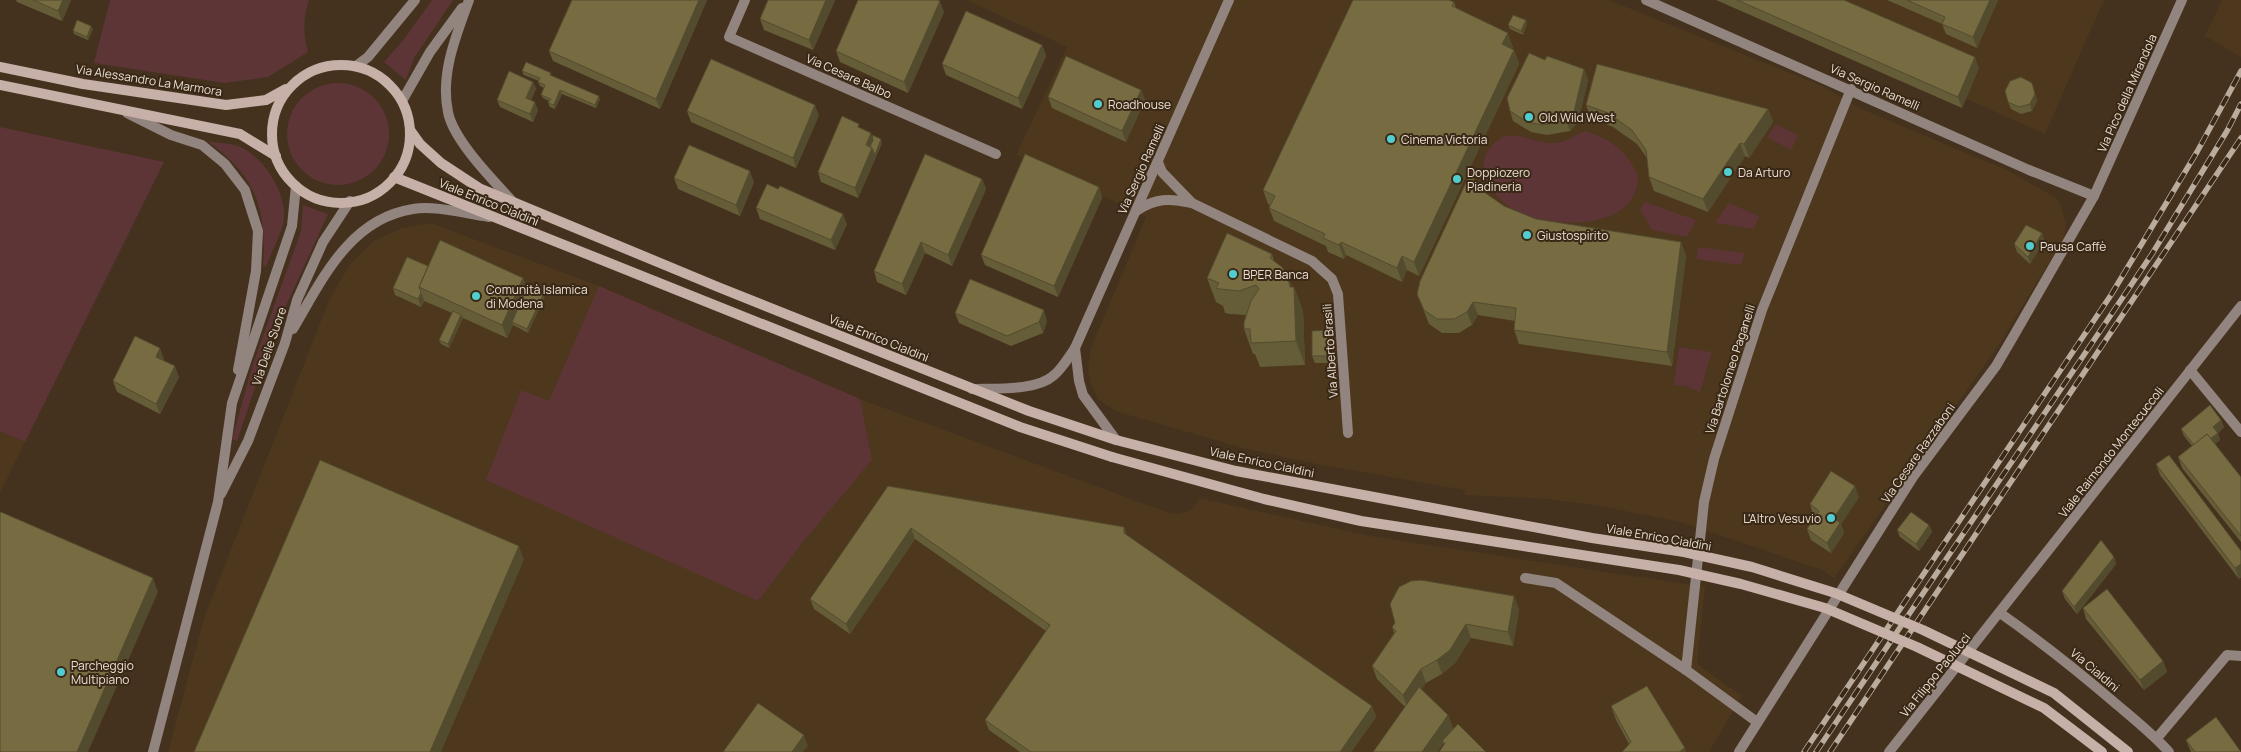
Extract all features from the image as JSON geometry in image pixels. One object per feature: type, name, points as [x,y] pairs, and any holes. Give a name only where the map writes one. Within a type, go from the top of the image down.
[{"type":"main road","points":[[342,65],[356,66],[378,75],[395,91],[402,101],[410,130],[408,147],[403,163],[394,177],[381,190],[364,199],[332,202],[319,199],[296,186],[284,172],[276,156],[272,137],[274,118],[280,101],[302,76],[321,68],[342,65]]},
{"type":"main road","name":"Via Alessandro La Marmora","points":[[0,67],[83,84],[226,104],[266,100],[292,86]]},
{"type":"main road","points":[[0,86],[240,134],[276,156]]},
{"type":"main road","name":"Viale Enrico Cialdini","points":[[410,130],[420,144],[441,163],[478,188],[1029,411],[1116,440],[1269,478],[1592,538],[1684,552],[1752,567],[1835,593],[1923,630],[2054,693],[2128,752]]},
{"type":"main road","name":"Viale Enrico Cialdini","points":[[394,177],[1020,427],[1112,457],[1264,499],[1361,521],[1679,570],[1741,584],[1825,608],[1917,647],[2044,708],[2102,752]]},
{"type":"street","points":[[356,66],[368,57],[416,0]]},
{"type":"street","points":[[402,101],[430,52],[468,0]]},
{"type":"street","points":[[468,0],[454,41],[446,75],[448,113],[467,150],[514,203]]},
{"type":"street","name":"Via Cesare Balbo","points":[[745,0],[729,37],[996,154]]},
{"type":"street","name":"Via Sergio Ramelli","points":[[972,389],[1033,386],[1043,383],[1058,372],[1075,348],[1229,0]]},
{"type":"street","name":"Via Sergio Ramelli","points":[[1646,0],[1851,89],[2029,170],[2094,196]]},
{"type":"street","name":"Via Pico della Mirandola","points":[[2094,196],[2182,0]]},
{"type":"street","name":"Via Bartolomeo Paganelli","points":[[1686,670],[1704,502],[1714,459],[1762,310],[1851,89]]},
{"type":"street","points":[[122,110],[171,135],[202,145],[225,164],[245,190],[258,230],[256,271],[232,403]]},
{"type":"street","name":"Via Alberto Brasili","points":[[1158,162],[1168,179],[1192,203]]},
{"type":"street","name":"Via Delle Suore","points":[[154,752],[218,502],[232,403],[292,226],[296,186]]},
{"type":"street","name":"Via Cesare Razzaboni","points":[[1739,752],[1913,477],[1996,366],[2094,196]]},
{"type":"street","name":"Via Alberto Brasili","points":[[1136,212],[1152,201],[1173,200],[1192,203],[1312,261],[1332,279],[1338,294],[1348,434]]},
{"type":"street","name":"Via Delle Suore","points":[[218,502],[248,441],[285,343],[297,300],[323,242],[350,201]]},
{"type":"street","points":[[285,343],[341,251],[360,233],[389,216],[414,209],[498,218]]},
{"type":"street","name":"Viale Raimondo Montecuccoli","points":[[2000,613],[2241,306]]},
{"type":"street","points":[[1075,348],[1079,381],[1084,394],[1116,440]]},
{"type":"street","points":[[2190,370],[2241,432]]},
{"type":"street","points":[[1525,578],[1556,583],[1686,670],[1757,722]]},
{"type":"street","name":"Via Cialdini","points":[[2000,613],[2054,652],[2157,738],[2169,752]]},
{"type":"street","name":"Via Filippo Paolucci","points":[[1889,752],[2000,613]]},
{"type":"street","points":[[2157,738],[2227,655],[2241,656]]},
{"type":"shaded area","points":[[110,0],[309,0],[304,26],[308,52],[268,77],[224,83],[94,63]]},
{"type":"shaded area","points":[[432,0],[453,0],[414,58],[406,80],[384,62],[405,38]]},
{"type":"shaded area","points":[[967,0],[1609,0],[1825,87],[1857,107],[2007,170],[2055,197],[2061,206],[2066,224],[2064,238],[1999,345],[1834,578],[1820,569],[1680,522],[1594,505],[1548,499],[1464,495],[1465,490],[1321,465],[1243,448],[1118,412],[1099,400],[1091,385],[1088,370],[1091,348],[1146,217],[1016,155],[1067,47]]},
{"type":"shaded area","points":[[1743,0],[2104,0],[2045,134]]},
{"type":"shaded area","points":[[2222,0],[2241,0],[2241,57],[2205,36]]},
{"type":"shaded area","points":[[338,83],[358,87],[374,98],[385,114],[389,134],[385,154],[374,170],[358,181],[338,185],[318,181],[302,170],[291,154],[287,134],[291,114],[302,98],[318,87]]},
{"type":"shaded area","points":[[1776,124],[1798,135],[1791,150],[1767,137]]},
{"type":"shaded area","points":[[0,127],[164,162],[25,442],[0,431]]},
{"type":"shaded area","points":[[1584,131],[1608,141],[1621,151],[1632,164],[1638,178],[1637,185],[1632,198],[1623,208],[1597,220],[1582,222],[1550,221],[1523,214],[1512,208],[1493,191],[1484,169],[1485,158],[1490,148],[1501,138],[1519,136],[1547,143],[1557,143]]},
{"type":"shaded area","points":[[207,141],[238,146],[247,151],[265,167],[278,189],[284,213],[283,224],[266,267],[263,265],[263,226],[260,209],[254,194],[247,180],[237,167]]},
{"type":"shaded area","points":[[1645,202],[1696,220],[1687,237],[1652,230],[1640,209]]},
{"type":"shaded area","points":[[1729,203],[1759,216],[1754,229],[1715,223]]},
{"type":"shaded area","points":[[303,205],[328,214],[273,334],[237,441],[232,439],[253,364],[301,231]]},
{"type":"shaded area","points":[[431,223],[599,286],[860,399],[1169,513],[1178,514],[1186,512],[1194,507],[1199,498],[1370,536],[1705,587],[1697,664],[1742,696],[1709,752],[168,752],[204,618],[330,298],[351,263],[375,240],[402,228]]},
{"type":"shaded area","points":[[1698,247],[1745,253],[1741,265],[1696,259]]},
{"type":"shaded area","points":[[599,286],[860,399],[872,460],[803,542],[758,601],[486,480],[521,390],[549,401]]},
{"type":"shaded area","points":[[1679,347],[1712,352],[1700,392],[1685,386],[1674,385]]},
{"type":"shaded area","points":[[0,431],[25,442],[0,493]]},
{"type":"building","points":[[33,0],[63,0],[58,11]]},
{"type":"building","points":[[572,0],[699,0],[656,99],[549,51]]},
{"type":"building","points":[[768,0],[826,0],[809,40],[760,19]]},
{"type":"building","points":[[858,0],[940,1],[904,82],[836,51]]},
{"type":"building","name":"Cinema Victoria","points":[[1353,0],[1449,0],[1454,2],[1452,6],[1508,33],[1502,44],[1514,50],[1414,262],[1402,256],[1397,268],[1341,242],[1339,245],[1323,238],[1325,234],[1269,208],[1275,196],[1263,190]]},
{"type":"building","points":[[1737,0],[1844,0],[1975,57],[1958,97]]},
{"type":"building","points":[[1907,0],[1990,0],[1973,37],[1942,24],[1945,17]]},
{"type":"building","points":[[966,11],[1042,45],[1018,98],[942,64]]},
{"type":"building","points":[[1513,15],[1526,20],[1521,31],[1508,25]]},
{"type":"building","points":[[77,20],[91,26],[87,37],[73,31]]},
{"type":"building","points":[[1529,53],[1545,60],[1547,56],[1584,69],[1574,112],[1566,120],[1543,125],[1527,122],[1510,111],[1507,98]]},
{"type":"building","name":"Roadhouse","points":[[1066,56],[1141,90],[1122,131],[1048,97]]},
{"type":"building","points":[[711,59],[815,105],[793,158],[687,111]]},
{"type":"building","points":[[526,62],[551,73],[550,75],[599,96],[595,105],[560,90],[554,105],[548,103],[551,99],[541,95],[545,85],[538,82],[540,78],[522,71]]},
{"type":"building","points":[[1597,64],[1768,109],[1744,144],[1740,143],[1703,199],[1649,177],[1646,150],[1632,130],[1608,113],[1586,105]]},
{"type":"building","points":[[509,71],[533,82],[526,98],[535,102],[530,114],[497,100]]},
{"type":"building","points":[[2021,77],[2032,83],[2035,94],[2030,104],[2019,107],[2008,102],[2005,91],[2010,81]]},
{"type":"building","points":[[842,116],[859,124],[858,127],[871,133],[866,145],[872,148],[855,188],[818,172]]},
{"type":"building","points":[[872,135],[881,139],[875,155],[870,147],[873,140]]},
{"type":"building","points":[[689,145],[750,171],[736,205],[674,178]]},
{"type":"building","points":[[925,154],[982,179],[948,255],[921,242],[902,284],[874,271]]},
{"type":"building","points":[[1025,154],[1099,187],[1054,286],[981,255]]},
{"type":"building","points":[[1470,174],[1484,192],[1504,206],[1536,219],[1681,242],[1667,352],[1514,330],[1516,308],[1473,302],[1467,312],[1454,319],[1437,319],[1424,310],[1417,294],[1420,281]]},
{"type":"building","points":[[767,184],[778,189],[780,186],[843,214],[831,240],[756,208]]},
{"type":"building","points":[[2026,225],[2042,233],[2028,257],[2014,244]]},
{"type":"building","points":[[1227,233],[1272,254],[1270,258],[1282,267],[1290,287],[1294,287],[1296,341],[1251,343],[1250,329],[1244,329],[1244,322],[1251,301],[1259,289],[1256,285],[1239,291],[1220,289],[1216,288],[1219,283],[1207,278]]},
{"type":"building","name":"Comunità Islamica di Modena","points":[[440,240],[523,278],[502,325],[419,287]]},
{"type":"building","points":[[407,257],[428,266],[419,287],[421,293],[418,299],[393,288]]},
{"type":"building","points":[[970,279],[1044,310],[1039,322],[1007,336],[955,313]]},
{"type":"building","points":[[528,286],[544,293],[527,329],[512,322]]},
{"type":"building","points":[[453,311],[461,315],[448,344],[439,340]]},
{"type":"building","points":[[1329,330],[1330,356],[1312,356],[1312,331]]},
{"type":"building","points":[[135,336],[160,348],[156,357],[175,366],[156,404],[113,381]]},
{"type":"building","points":[[2210,405],[2221,420],[2213,427],[2218,433],[2210,439],[2207,434],[2194,445],[2181,429]]},
{"type":"building","points":[[2207,434],[2241,477],[2241,536],[2178,457]]},
{"type":"building","points":[[2169,455],[2241,551],[2241,564],[2235,568],[2156,464]]},
{"type":"building","points":[[320,460],[519,546],[430,752],[194,752]]},
{"type":"building","name":"L'Altro Vesuvio","points":[[1831,471],[1855,486],[1834,518],[1840,523],[1827,543],[1807,529],[1819,511],[1810,504]]},
{"type":"building","points":[[888,486],[1124,527],[1124,533],[1372,706],[1340,752],[1031,752],[985,720],[1050,625],[911,528],[846,624],[810,599]]},
{"type":"building","name":"Parcheggio Multipiano","points":[[1,512],[153,578],[77,752],[0,752]]},
{"type":"building","points":[[1911,512],[1929,525],[1916,544],[1897,530]]},
{"type":"building","points":[[2101,540],[2114,557],[2074,607],[2062,591]]},
{"type":"building","points":[[1421,580],[1514,596],[1508,632],[1466,624],[1450,650],[1421,669],[1403,695],[1372,666],[1396,631],[1392,627],[1395,623],[1390,604],[1399,587],[1411,581]]},
{"type":"building","points":[[2107,589],[2163,661],[2140,680],[2083,608]]},
{"type":"building","points":[[1647,686],[1685,748],[1679,752],[1622,752],[1631,742],[1611,706]]},
{"type":"building","points":[[1419,687],[1448,715],[1422,752],[1373,752]]},
{"type":"building","points":[[758,703],[804,735],[792,752],[723,752]]},
{"type":"building","points":[[2216,717],[2241,752],[2195,752],[2186,740]]},
{"type":"building","points":[[1458,724],[1486,752],[1439,752],[1445,743],[1442,741]]},
{"type":"railway","points":[[1804,752],[2111,295],[2197,152],[2241,71]]},
{"type":"railway","points":[[1816,752],[2152,254],[2227,131],[2241,104]]},
{"type":"railway","points":[[1830,752],[2241,138]]},
{"type":"place","name":"Roadhouse","points":[[1098,104]]},
{"type":"place","name":"Old Wild West","points":[[1529,117]]},
{"type":"place","name":"Cinema Victoria","points":[[1391,139]]},
{"type":"place","name":"Da Arturo","points":[[1728,172]]},
{"type":"place","name":"Doppiozero Piadineria","points":[[1457,179]]},
{"type":"place","name":"Giustospirito","points":[[1527,235]]},
{"type":"place","name":"Pausa Caffè","points":[[2030,246]]},
{"type":"place","name":"BPER Banca","points":[[1233,274]]},
{"type":"place","name":"Comunità Islamica di Modena","points":[[476,296]]},
{"type":"place","name":"L'Altro Vesuvio","points":[[1831,518]]},
{"type":"place","name":"Parcheggio Multipiano","points":[[61,672]]}]
